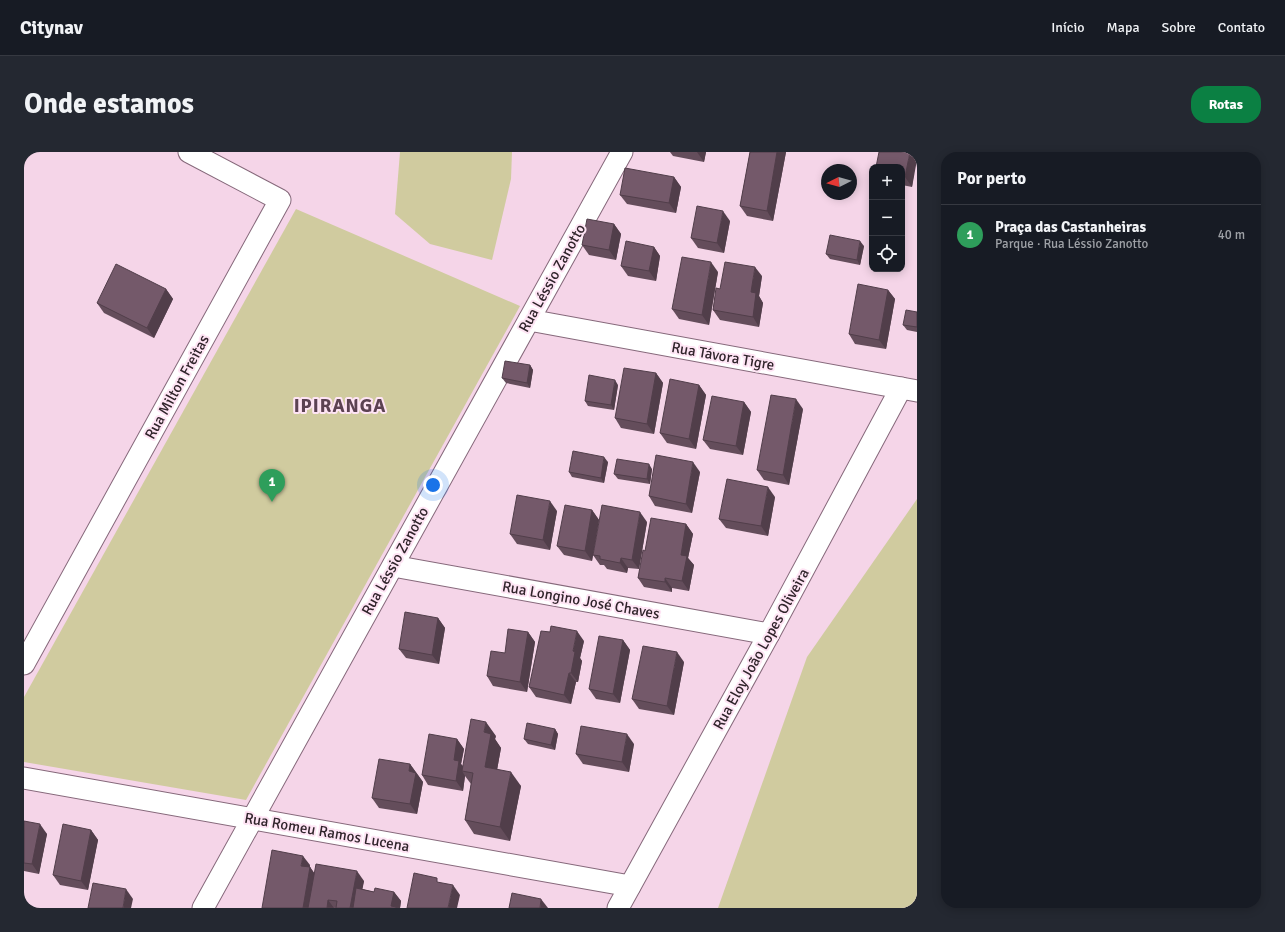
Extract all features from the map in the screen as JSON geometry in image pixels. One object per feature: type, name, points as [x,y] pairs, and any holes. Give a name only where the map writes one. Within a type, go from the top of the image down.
[{"type":"street","name":"Rua Milton Freitas","points":[[24,664],[280,200],[189,152]]},
{"type":"street","name":"Rua Léssio Zanotto","points":[[203,908],[622,152]]},
{"type":"street","name":"Rua Távora Tigre","points":[[529,320],[909,390]]},
{"type":"street","name":"Rua Eloy João Lopes Oliveira","points":[[618,908],[769,634],[909,390]]},
{"type":"street","name":"Rua Longino José Chaves","points":[[392,566],[769,634]]},
{"type":"street","name":"Rua Romeu Ramos Lucena","points":[[24,778],[630,886]]},
{"type":"shaded area","points":[[400,152],[512,152],[511,179],[492,260],[430,244],[395,214]]},
{"type":"shaded area","points":[[296,209],[520,306],[246,800],[24,762],[24,697]]},
{"type":"shaded area","points":[[917,499],[917,908],[718,908],[807,657]]},
{"type":"building","points":[[750,152],[777,152],[767,211],[740,206]]},
{"type":"building","points":[[879,152],[910,152],[905,177],[905,164],[877,164]]},
{"type":"building","points":[[625,168],[674,177],[669,203],[620,195]]},
{"type":"building","points":[[697,206],[723,211],[717,243],[691,238]]},
{"type":"building","points":[[587,219],[614,224],[609,250],[582,245]]},
{"type":"building","points":[[830,235],[860,241],[857,260],[826,254]]},
{"type":"building","points":[[626,241],[654,247],[649,271],[621,266]]},
{"type":"building","points":[[682,257],[711,262],[702,315],[672,309]]},
{"type":"building","points":[[725,262],[755,267],[751,292],[756,293],[753,317],[713,310],[716,288],[720,289]]},
{"type":"building","points":[[116,264],[166,289],[147,328],[97,303]]},
{"type":"building","points":[[858,284],[888,290],[879,340],[849,334]]},
{"type":"building","points":[[906,310],[917,312],[917,327],[903,325]]},
{"type":"building","points":[[505,361],[530,365],[527,383],[502,378]]},
{"type":"building","points":[[624,368],[656,373],[647,424],[615,418]]},
{"type":"building","points":[[589,375],[615,380],[611,405],[585,401]]},
{"type":"building","points":[[670,379],[699,385],[689,439],[660,433]]},
{"type":"building","points":[[771,395],[796,399],[783,475],[757,470]]},
{"type":"building","points":[[712,396],[744,402],[736,446],[703,440]]},
{"type":"building","points":[[573,451],[604,457],[601,478],[569,472]]},
{"type":"building","points":[[656,455],[693,462],[686,504],[649,496]]},
{"type":"building","points":[[617,459],[649,464],[647,479],[614,474]]},
{"type":"building","points":[[727,479],[768,487],[761,526],[719,519]]},
{"type":"building","points":[[517,495],[550,501],[543,540],[510,534]]},
{"type":"building","points":[[565,505],[592,510],[585,551],[557,546]]},
{"type":"building","points":[[602,505],[640,512],[632,560],[621,558],[620,563],[600,559],[600,556],[593,555]]},
{"type":"building","points":[[651,518],[686,524],[681,555],[687,556],[682,581],[665,578],[665,582],[638,578]]},
{"type":"building","points":[[405,612],[438,618],[432,655],[399,649]]},
{"type":"building","points":[[551,626],[577,631],[571,673],[569,673],[564,695],[529,687],[541,631],[550,632]]},
{"type":"building","points":[[508,629],[528,632],[520,682],[487,676],[491,651],[505,653]]},
{"type":"building","points":[[599,636],[623,640],[613,694],[589,689]]},
{"type":"building","points":[[643,646],[677,652],[667,706],[632,699]]},
{"type":"building","points":[[471,719],[486,722],[484,732],[491,734],[485,767],[511,772],[500,827],[465,820],[473,773],[462,771]]},
{"type":"building","points":[[527,723],[555,729],[551,745],[524,739]]},
{"type":"building","points":[[581,726],[627,734],[622,762],[576,754]]},
{"type":"building","points":[[429,734],[457,739],[454,760],[459,761],[456,781],[422,775]]},
{"type":"building","points":[[379,759],[410,764],[409,771],[416,773],[410,804],[372,798]]},
{"type":"building","points":[[24,821],[40,824],[32,864],[24,863]]},
{"type":"building","points":[[63,824],[91,830],[81,881],[53,875]]},
{"type":"building","points":[[272,850],[303,856],[301,866],[310,867],[303,908],[262,908]]},
{"type":"building","points":[[316,864],[357,871],[350,908],[336,908],[337,901],[328,900],[327,908],[308,908]]},
{"type":"building","points":[[414,873],[437,878],[437,882],[453,885],[448,908],[407,908]]},
{"type":"building","points":[[93,883],[126,889],[123,908],[88,908]]},
{"type":"building","points":[[356,888],[374,892],[375,888],[394,892],[391,906],[396,908],[353,908]]},
{"type":"building","points":[[512,893],[541,899],[540,908],[509,908]]},
{"type":"place","name":"Praça das Castanheiras","points":[[272,502]]},
{"type":"district","name":"IPIRANGA","points":[[340,406]]}]
